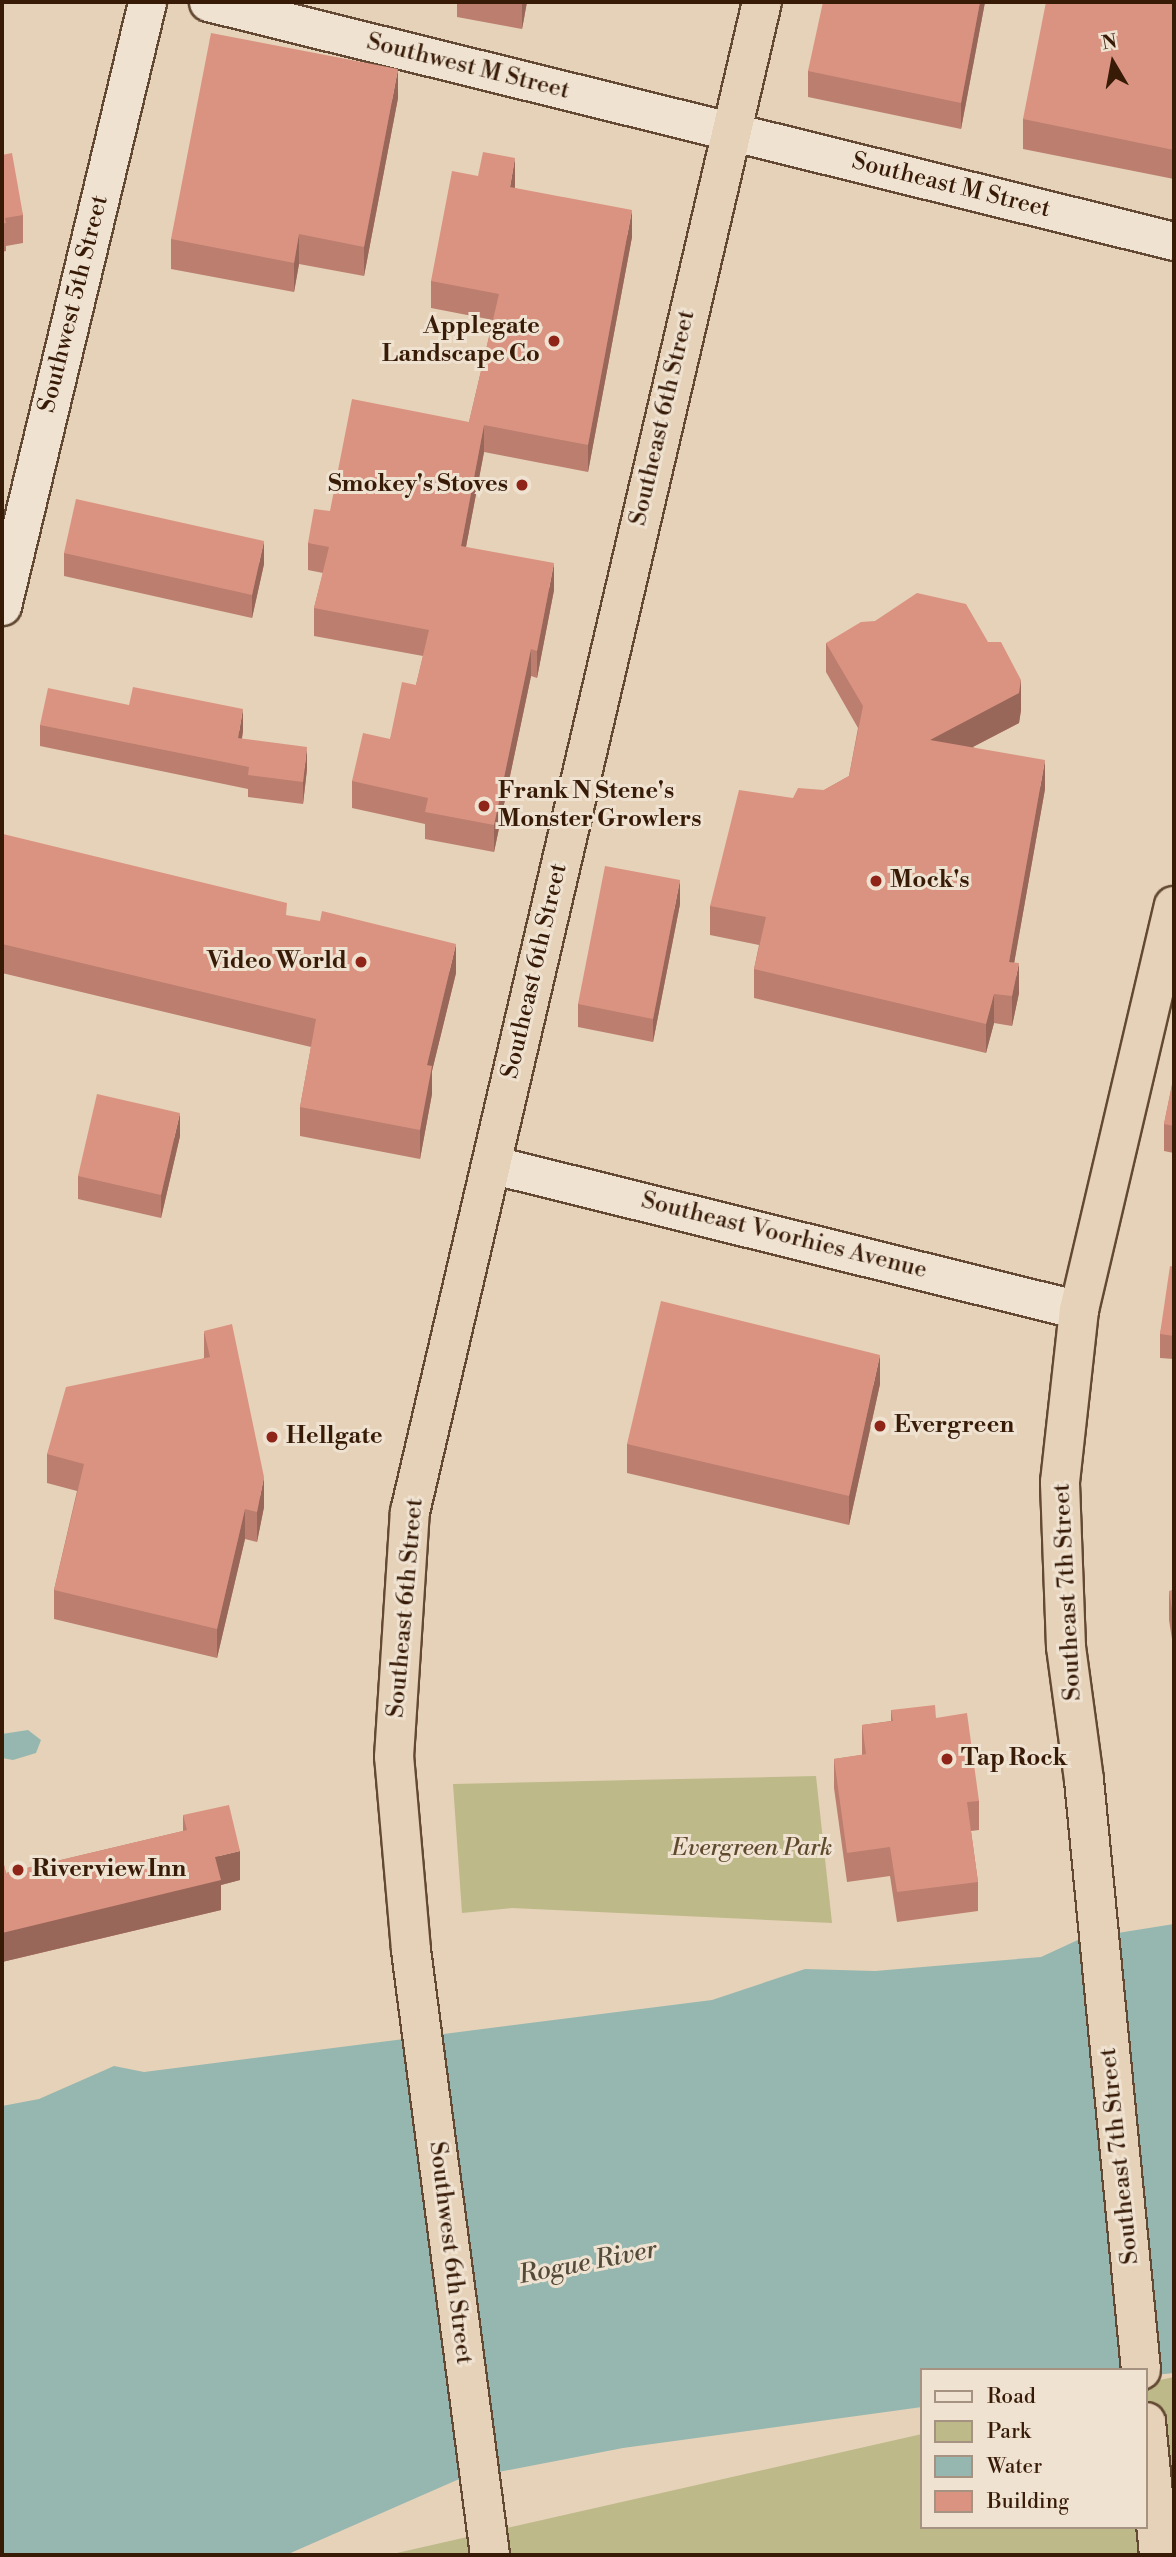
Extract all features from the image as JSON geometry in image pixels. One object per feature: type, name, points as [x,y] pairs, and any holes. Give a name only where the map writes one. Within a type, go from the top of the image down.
[{"type":"highway","name":"Southeast 6th Street","points":[[411,1950],[394,1757],[410,1512],[729,132],[762,2]]},
{"type":"highway","name":"Southeast 7th Street","points":[[1141,2368],[1084,1780],[1066,1647],[1060,1482],[1079,1310],[1174,906]]},
{"type":"highway","name":"Southwest 6th Street","points":[[411,1950],[489,2555]]},
{"type":"highway","points":[[1148,2442],[1159,2555]]},
{"type":"street","name":"Southwest 5th Street","points":[[2,606],[12,525],[147,2]]},
{"type":"street","name":"Southwest M Street","points":[[208,2],[729,132]]},
{"type":"street","name":"Southeast M Street","points":[[729,132],[1174,241]]},
{"type":"street","name":"Southeast Voorhies Avenue","points":[[490,1164],[1079,1310]]},
{"type":"green space","name":"Evergreen Park","points":[[816,1776],[832,1923],[512,1908],[462,1913],[453,1784]]},
{"type":"green space","points":[[1174,2377],[1174,2555],[388,2555],[920,2434],[920,2529],[1148,2529],[1148,2383]]},
{"type":"water","points":[[28,1730],[41,1740],[36,1753],[13,1760],[2,1758],[2,1734]]},
{"type":"water","name":"Rogue River","points":[[1174,1924],[1174,2373],[1148,2376],[1148,2368],[920,2368],[920,2407],[623,2448],[457,2480],[286,2555],[2,2555],[2,2106],[39,2099],[114,2066],[144,2072],[712,2000],[805,1969],[875,1971],[1041,1957],[1080,1939]]},
{"type":"building","points":[[823,2],[980,2],[961,103],[808,71]]},
{"type":"building","points":[[1046,2],[1174,2],[1174,150],[1023,119]]},
{"type":"building","points":[[211,33],[398,69],[364,247],[299,234],[294,263],[171,239]]},
{"type":"building","points":[[483,152],[515,158],[510,187],[632,210],[588,445],[484,425],[461,546],[554,563],[537,651],[531,649],[494,825],[425,812],[428,798],[352,781],[363,733],[390,739],[402,682],[416,685],[429,630],[314,608],[329,547],[308,543],[314,509],[330,511],[352,399],[469,422],[499,294],[431,281],[452,171],[478,176]]},
{"type":"building","points":[[12,153],[23,215],[5,218],[6,223],[2,224],[2,155]]},
{"type":"building","points":[[76,499],[264,541],[252,595],[64,553]]},
{"type":"building","name":"Mock's","points":[[917,593],[966,604],[988,642],[1001,642],[1021,680],[1019,693],[930,740],[1045,760],[1009,962],[1019,963],[1012,996],[994,994],[986,1024],[754,969],[766,917],[710,906],[739,790],[793,798],[798,788],[824,790],[849,776],[863,706],[826,643],[861,622],[875,621]]},
{"type":"building","points":[[133,687],[243,709],[238,738],[307,747],[303,782],[248,775],[249,767],[40,725],[48,688],[129,705]]},
{"type":"building","points":[[3,834],[287,903],[286,915],[320,921],[322,911],[456,944],[427,1065],[432,1066],[420,1130],[300,1107],[316,1019],[2,944]]},
{"type":"building","points":[[605,866],[680,880],[653,1019],[578,1004]]},
{"type":"building","points":[[1174,1075],[1174,1126],[1164,1124]]},
{"type":"building","points":[[97,1094],[180,1113],[161,1195],[78,1176]]},
{"type":"building","points":[[1170,1266],[1174,1267],[1174,1336],[1160,1334]]},
{"type":"building","points":[[661,1301],[880,1355],[849,1496],[627,1444]]},
{"type":"building","points":[[232,1324],[264,1477],[257,1512],[245,1509],[217,1629],[54,1590],[84,1464],[47,1454],[66,1387],[210,1357],[204,1331]]},
{"type":"building","points":[[1174,1590],[1174,1622],[1169,1591]]},
{"type":"building","points":[[935,1705],[936,1718],[967,1713],[979,1801],[967,1802],[978,1882],[897,1892],[890,1847],[847,1853],[834,1759],[866,1754],[862,1725],[893,1721],[891,1710]]},
{"type":"building","points":[[229,1805],[240,1851],[215,1857],[221,1880],[2,1933],[2,1857],[6,1873],[187,1830],[183,1815]]},
{"type":"place","name":"Applegate Landscape Co","points":[[554,341]]},
{"type":"place","name":"Smokey's Stoves","points":[[522,485]]},
{"type":"place","name":"Frank N Stene's Monster Growlers","points":[[484,806]]},
{"type":"place","name":"Mock's","points":[[876,881]]},
{"type":"place","name":"Video World","points":[[361,962]]},
{"type":"place","name":"Evergreen","points":[[880,1426]]},
{"type":"place","name":"Hellgate","points":[[272,1437]]},
{"type":"place","name":"Tap Rock","points":[[947,1759]]},
{"type":"place","name":"Riverview Inn","points":[[18,1870]]}]
